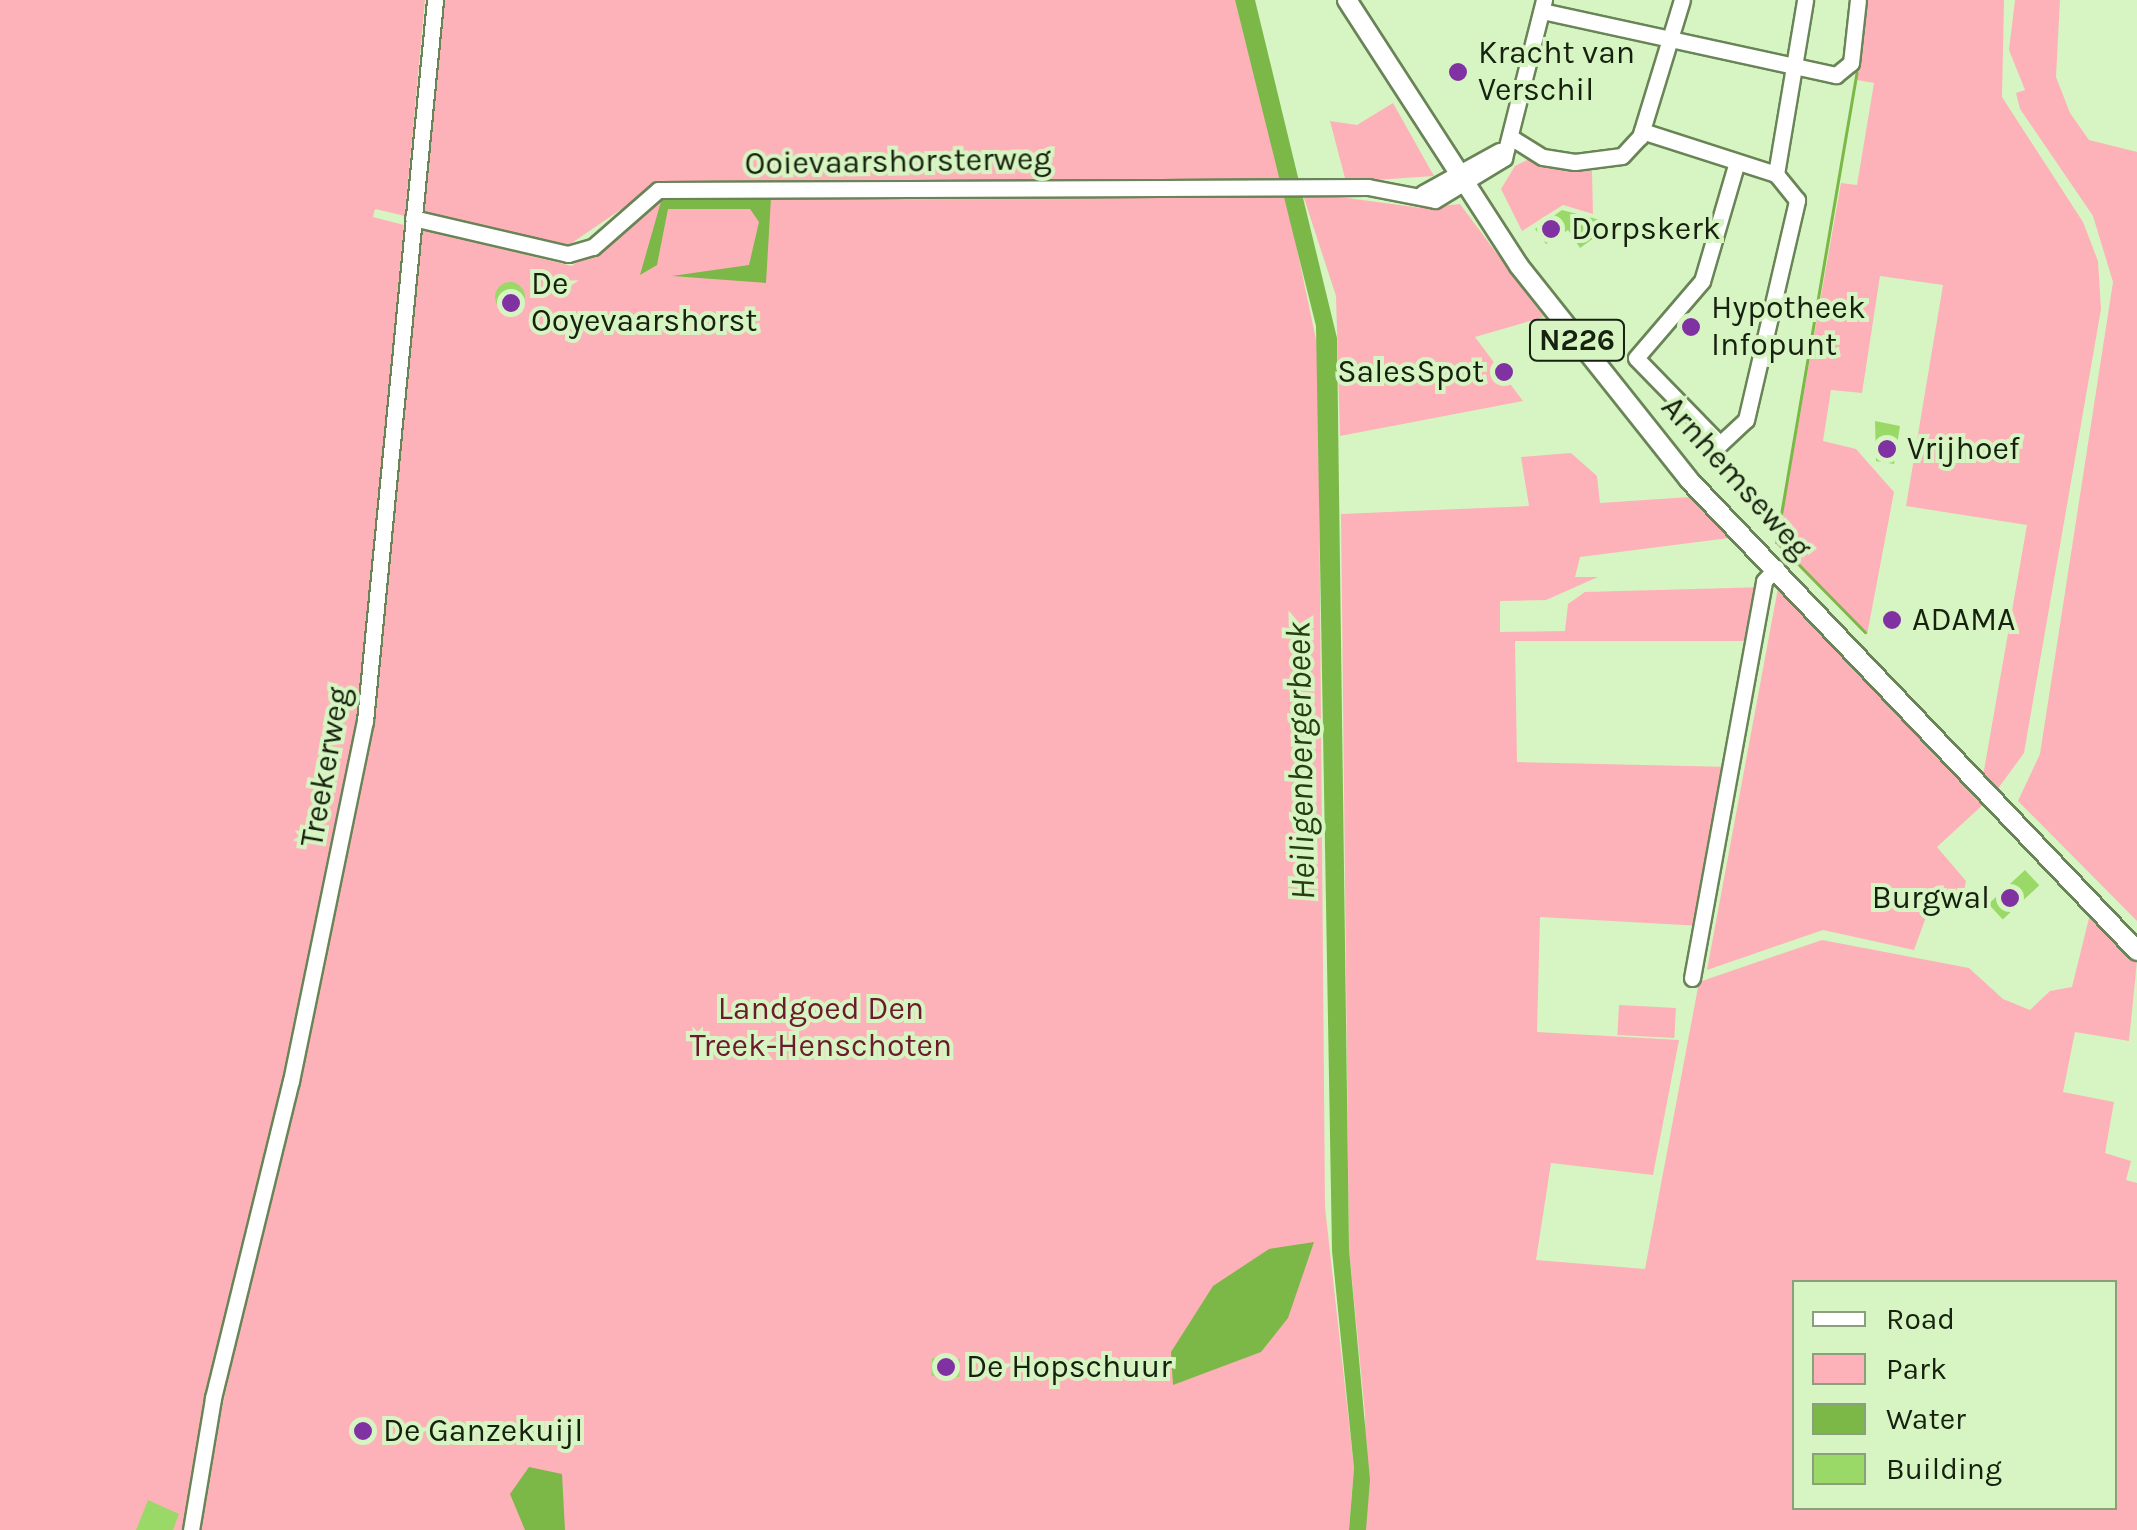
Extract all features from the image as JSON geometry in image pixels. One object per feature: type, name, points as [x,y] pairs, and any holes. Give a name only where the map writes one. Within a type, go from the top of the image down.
[{"type":"main road","name":"Arnhemseweg","points":[[1348,0],[1464,179],[1598,368],[1689,480],[2137,951]]},
{"type":"street","name":"Treekerweg","points":[[191,1530],[213,1398],[291,1081],[362,740],[435,0]]},
{"type":"street","points":[[1512,138],[1543,156],[1600,162],[1622,156],[1642,131],[1673,40],[1682,0]]},
{"type":"street","points":[[1776,174],[1805,0]]},
{"type":"street","points":[[1464,179],[1504,158],[1543,6],[1833,76],[1848,69],[1858,0]]},
{"type":"street","points":[[1642,131],[1776,174],[1797,200],[1746,420],[1724,442],[1711,442],[1648,376],[1640,353],[1702,281],[1736,164]]},
{"type":"street","name":"Ooievaarshorsterweg","points":[[413,218],[568,254],[594,247],[658,190],[1303,187],[1410,194],[1435,200],[1464,179]]},
{"type":"street","points":[[1692,978],[1764,581],[1776,568]]},
{"type":"green space","points":[[0,0],[425,0],[405,216],[375,209],[373,217],[404,225],[355,742],[185,1530],[0,1530]]},
{"type":"green space","points":[[441,0],[1235,0],[1282,182],[648,191],[563,249],[418,211]]},
{"type":"green space","points":[[1866,0],[2004,0],[2002,97],[2083,222],[2098,261],[2101,309],[2024,753],[1997,790],[1983,776],[2027,525],[1906,506],[1943,285],[1880,276],[1862,393],[1831,390],[1823,441],[1856,449],[1894,492],[1867,635],[1777,545],[1841,183],[1857,185],[1874,83],[1857,80]]},
{"type":"green space","points":[[2015,0],[2060,0],[2056,77],[2070,113],[2089,140],[2137,152],[2137,921],[2018,801],[2040,754],[2113,282],[2093,216],[2020,109],[2016,93],[2025,90],[2009,50]]},
{"type":"green space","points":[[1393,103],[1434,176],[1346,182],[1330,121],[1357,125]]},
{"type":"green space","points":[[1529,159],[1592,171],[1593,214],[1563,205],[1522,231],[1501,189],[1515,166]]},
{"type":"green space","name":"Landgoed Den Treek-Henschoten","points":[[1285,192],[1318,349],[1325,1207],[1354,1468],[1349,1530],[195,1530],[362,772],[413,227],[572,266],[651,201],[769,208],[771,198]]},
{"type":"green space","points":[[1302,192],[1422,208],[1460,204],[1544,317],[1475,337],[1523,401],[1340,436],[1336,296]]},
{"type":"green space","points":[[1571,453],[1597,476],[1600,503],[1690,497],[1729,538],[1580,557],[1575,577],[1598,577],[1546,600],[1500,601],[1500,632],[1565,631],[1568,604],[1585,592],[1766,587],[1755,641],[1515,641],[1517,762],[1731,767],[1701,926],[1540,917],[1537,1032],[1679,1040],[1653,1175],[1551,1163],[1536,1260],[1645,1269],[1699,982],[1822,940],[1969,968],[2003,999],[2030,1010],[2050,991],[2072,987],[2091,910],[2137,961],[2129,1041],[2075,1032],[2063,1092],[2114,1102],[2105,1153],[2131,1161],[2126,1180],[2137,1183],[2137,1530],[1366,1530],[1365,1414],[1349,1249],[1341,514],[1529,506],[1521,457]]},
{"type":"green space","points":[[1778,588],[1987,801],[1937,847],[1966,881],[1962,903],[1933,898],[1914,950],[1823,930],[1707,970]]},
{"type":"green space","points":[[1619,1005],[1676,1008],[1674,1038],[1617,1035]]},
{"type":"water","points":[[1235,0],[1255,0],[1337,338],[1349,1249],[1370,1480],[1366,1530],[1349,1530],[1354,1468],[1332,1251],[1316,326]]},
{"type":"water","points":[[662,198],[771,198],[766,283],[672,276],[749,265],[759,222],[750,209],[668,209],[657,265],[640,275]]},
{"type":"water","points":[[1314,1242],[1288,1318],[1261,1352],[1173,1385],[1171,1352],[1213,1286],[1269,1249]]},
{"type":"water","points":[[529,1467],[562,1474],[565,1530],[525,1530],[510,1494]]},
{"type":"building","name":"Dorpskerk","points":[[1562,210],[1600,220],[1592,226],[1598,235],[1580,248],[1568,230],[1546,244],[1535,229]]},
{"type":"building","name":"De Ooyevaarshorst","points":[[510,282],[521,286],[525,297],[521,308],[510,312],[499,308],[495,297],[499,286]]},
{"type":"building","name":"Vrijhoef","points":[[1875,421],[1900,426],[1894,464],[1876,461]]},
{"type":"building","name":"Burgwal","points":[[2025,870],[2039,885],[2003,919],[1988,904]]},
{"type":"building","name":"De Hopschuur","points":[[932,1358],[960,1359],[959,1377],[931,1376]]},
{"type":"building","points":[[148,1500],[179,1514],[173,1530],[136,1530]]},
{"type":"waterway","points":[[1857,73],[1777,542],[1865,632]]},
{"type":"place","name":"Kracht van Verschil","points":[[1458,72]]},
{"type":"place","name":"Dorpskerk","points":[[1551,229]]},
{"type":"place","name":"De Ooyevaarshorst","points":[[511,303]]},
{"type":"place","name":"Hypotheek Infopunt","points":[[1691,327]]},
{"type":"place","name":"SalesSpot","points":[[1504,372]]},
{"type":"place","name":"Vrijhoef","points":[[1887,449]]},
{"type":"place","name":"ADAMA","points":[[1892,620]]},
{"type":"place","name":"Burgwal","points":[[2010,898]]},
{"type":"place","name":"De Hopschuur","points":[[946,1367]]},
{"type":"place","name":"De Ganzekuijl","points":[[363,1431]]},
{"type":"water label","name":"Heiligenbergerbeek","points":[[1301,761]]}]
